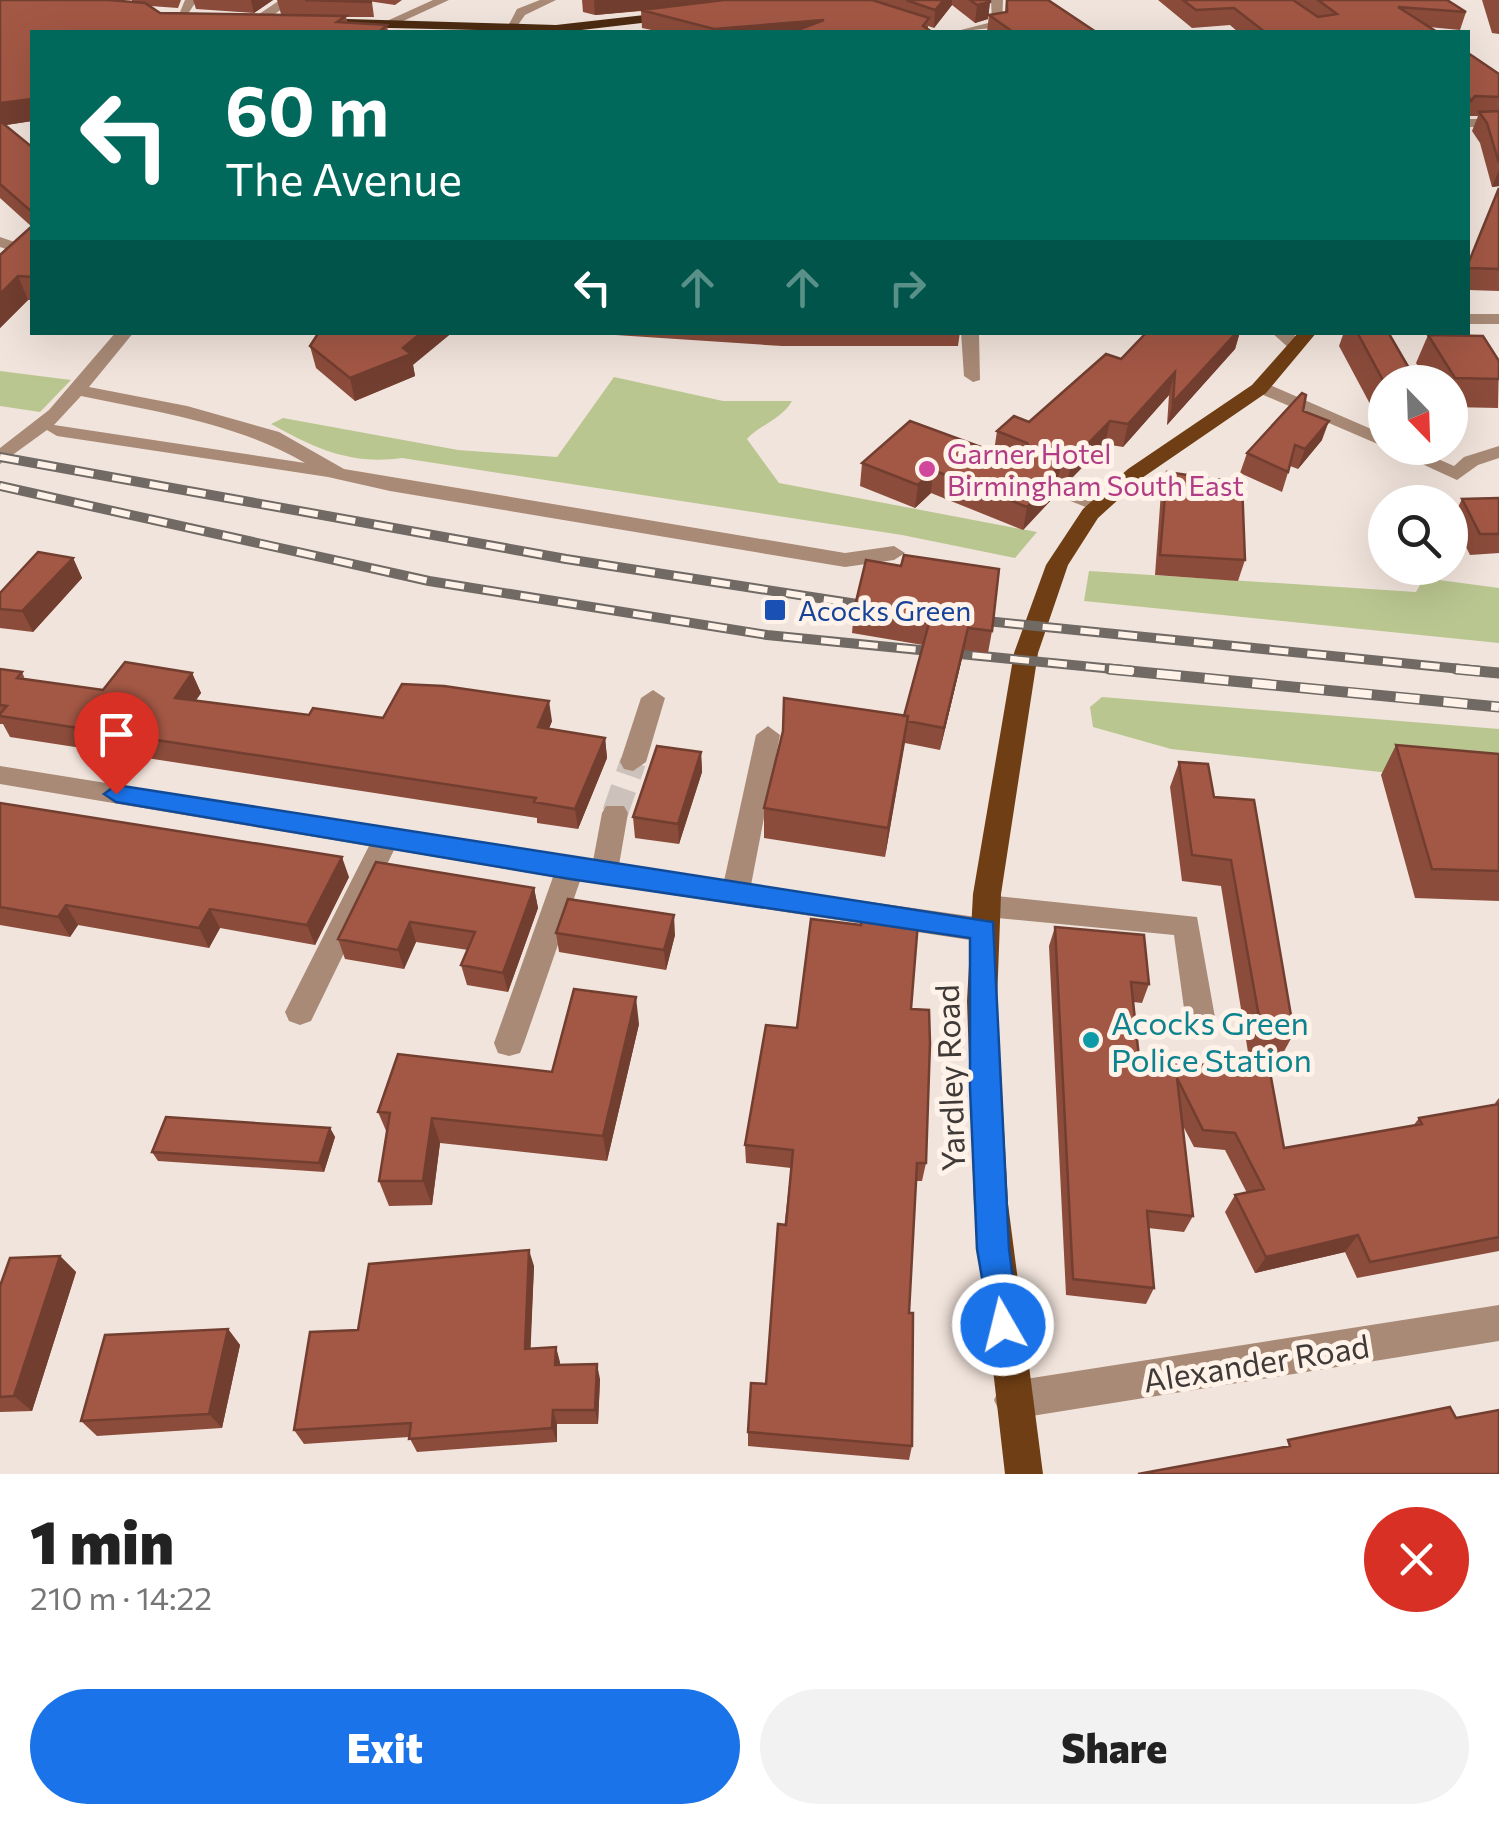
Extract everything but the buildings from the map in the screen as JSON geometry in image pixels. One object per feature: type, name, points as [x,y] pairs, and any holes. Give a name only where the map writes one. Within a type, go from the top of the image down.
[{"type":"highway","points":[[320,22],[413,30],[583,30],[693,13]]},
{"type":"highway","points":[[177,16],[198,15]]},
{"type":"highway","points":[[256,25],[280,20]]},
{"type":"main road","name":"Yardley Road","points":[[1024,1474],[993,1249],[984,1088],[985,918],[1018,679],[1054,576],[1072,538],[1098,506],[1124,478],[1261,388],[1303,339]]},
{"type":"street","points":[[256,25],[288,0]]},
{"type":"street","points":[[381,25],[444,0]]},
{"type":"street","points":[[509,28],[521,12],[550,0]]},
{"type":"street","points":[[969,30],[998,24],[997,0]]},
{"type":"street","points":[[340,23],[356,8],[395,11],[381,25]]},
{"type":"street","points":[[1470,123],[1499,123]]},
{"type":"street","points":[[0,242],[30,252]]},
{"type":"street","points":[[1470,319],[1499,319]]},
{"type":"street","points":[[0,458],[57,422],[77,390],[123,335]]},
{"type":"street","points":[[970,335],[973,376]]},
{"type":"street","points":[[1261,388],[1368,435]]},
{"type":"street","points":[[77,390],[186,412],[272,436],[338,474]]},
{"type":"street","points":[[57,422],[845,560],[894,553]]},
{"type":"street","points":[[1468,464],[1499,452]]},
{"type":"street","points":[[1436,465],[1456,474],[1466,465]]},
{"type":"street","points":[[1060,490],[1098,506]]},
{"type":"street","points":[[633,762],[653,698]]},
{"type":"street","points":[[735,894],[768,735]]},
{"type":"street","points":[[0,775],[735,894],[985,918],[1187,925],[1201,1022]]},
{"type":"street","points":[[604,874],[615,813]]},
{"type":"street","points":[[300,1012],[387,838]]},
{"type":"street","points":[[508,1043],[570,869]]},
{"type":"street","name":"Alexander Road","points":[[1013,1400],[1499,1322]]},
{"type":"green space","points":[[0,371],[71,380],[40,412],[0,406]]},
{"type":"green space","points":[[614,377],[723,401],[792,401],[747,439],[779,483],[1037,532],[1015,558],[902,535],[402,458],[350,457],[319,448],[271,424],[283,418],[458,450],[557,457]]},
{"type":"green space","points":[[1089,571],[1416,592],[1420,585],[1468,584],[1499,588],[1499,643],[1084,601]]},
{"type":"green space","points":[[1102,697],[1499,729],[1499,785],[1171,749],[1093,727],[1090,707]]},
{"type":"tunnel","points":[[615,813],[633,762]]},
{"type":"railway","points":[[0,457],[566,559],[883,608]]},
{"type":"railway","points":[[0,486],[429,581],[767,635],[1134,671]]},
{"type":"railway","points":[[967,619],[1481,671]]},
{"type":"railway","points":[[1109,669],[1499,707]]},
{"type":"railway","points":[[1456,669],[1499,673]]},
{"type":"place","name":"Garner Hotel Birmingham South East","points":[[927,469]]},
{"type":"place","name":"Acocks Green","points":[[775,610]]},
{"type":"place","name":"Acocks Green Police Station","points":[[1091,1040]]},
{"type":"route","points":[[116,794],[570,869],[984,930],[984,1088],[993,1249],[1003,1325]]}]
